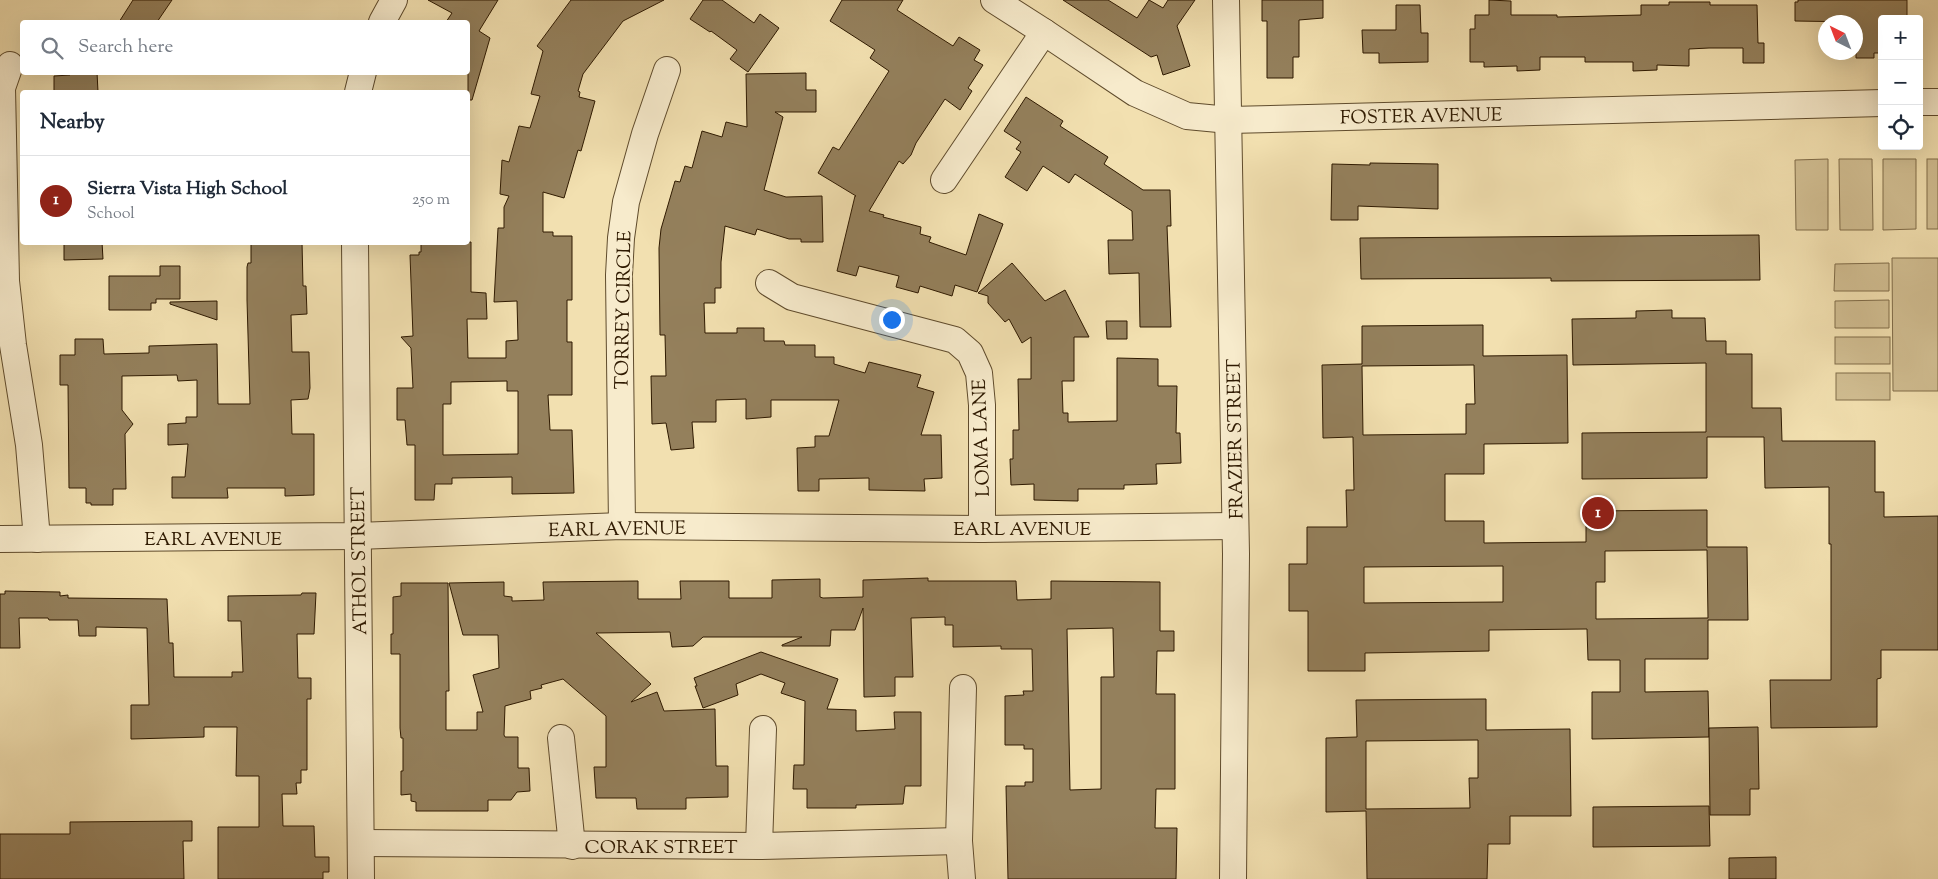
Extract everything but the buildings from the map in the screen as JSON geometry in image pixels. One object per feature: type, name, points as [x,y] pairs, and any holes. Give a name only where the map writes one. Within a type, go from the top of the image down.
[{"type":"street","points":[[383,20],[394,0]]},
{"type":"street","name":"FOSTER AVENUE","points":[[994,0],[1134,93],[1187,116],[1229,120],[1878,103]]},
{"type":"street","name":"FRAZIER STREET","points":[[1226,0],[1235,526],[1233,879]]},
{"type":"street","points":[[944,180],[1044,32]]},
{"type":"street","points":[[10,65],[2,88],[6,281],[13,345],[29,444],[37,539]]},
{"type":"street","name":"TORREY CIRCLE","points":[[622,526],[619,285],[621,238],[626,202],[645,134],[667,70]]},
{"type":"street","points":[[358,90],[362,75]]},
{"type":"street","points":[[1923,102],[1938,102]]},
{"type":"street","name":"ATHOL STREET","points":[[356,245],[361,879]]},
{"type":"street","name":"LOMA LANE","points":[[769,283],[792,297],[955,340],[970,353],[979,373],[982,405],[982,529]]},
{"type":"street","name":"EARL AVENUE","points":[[0,539],[357,536],[622,526],[982,529],[1235,526]]},
{"type":"street","points":[[962,879],[959,841],[963,688]]},
{"type":"street","points":[[758,846],[763,729]]},
{"type":"street","points":[[561,738],[572,846]]},
{"type":"street","name":"CORAK STREET","points":[[362,843],[758,846],[959,841]]},
{"type":"shaded area","points":[[1828,159],[1828,230],[1796,230],[1795,160]]},
{"type":"shaded area","points":[[1839,159],[1872,159],[1873,230],[1840,230]]},
{"type":"shaded area","points":[[1883,159],[1916,159],[1916,229],[1883,230]]},
{"type":"shaded area","points":[[1927,159],[1938,159],[1938,229],[1927,229]]},
{"type":"shaded area","points":[[1892,258],[1938,258],[1938,391],[1893,391]]},
{"type":"shaded area","points":[[1889,263],[1889,291],[1834,291],[1835,264]]},
{"type":"shaded area","points":[[1889,300],[1889,328],[1835,328],[1835,301]]},
{"type":"shaded area","points":[[1835,337],[1890,337],[1890,364],[1835,364]]},
{"type":"shaded area","points":[[1836,373],[1890,373],[1890,400],[1836,400]]},
{"type":"place","name":"Sierra Vista High School","points":[[1598,513]]}]
